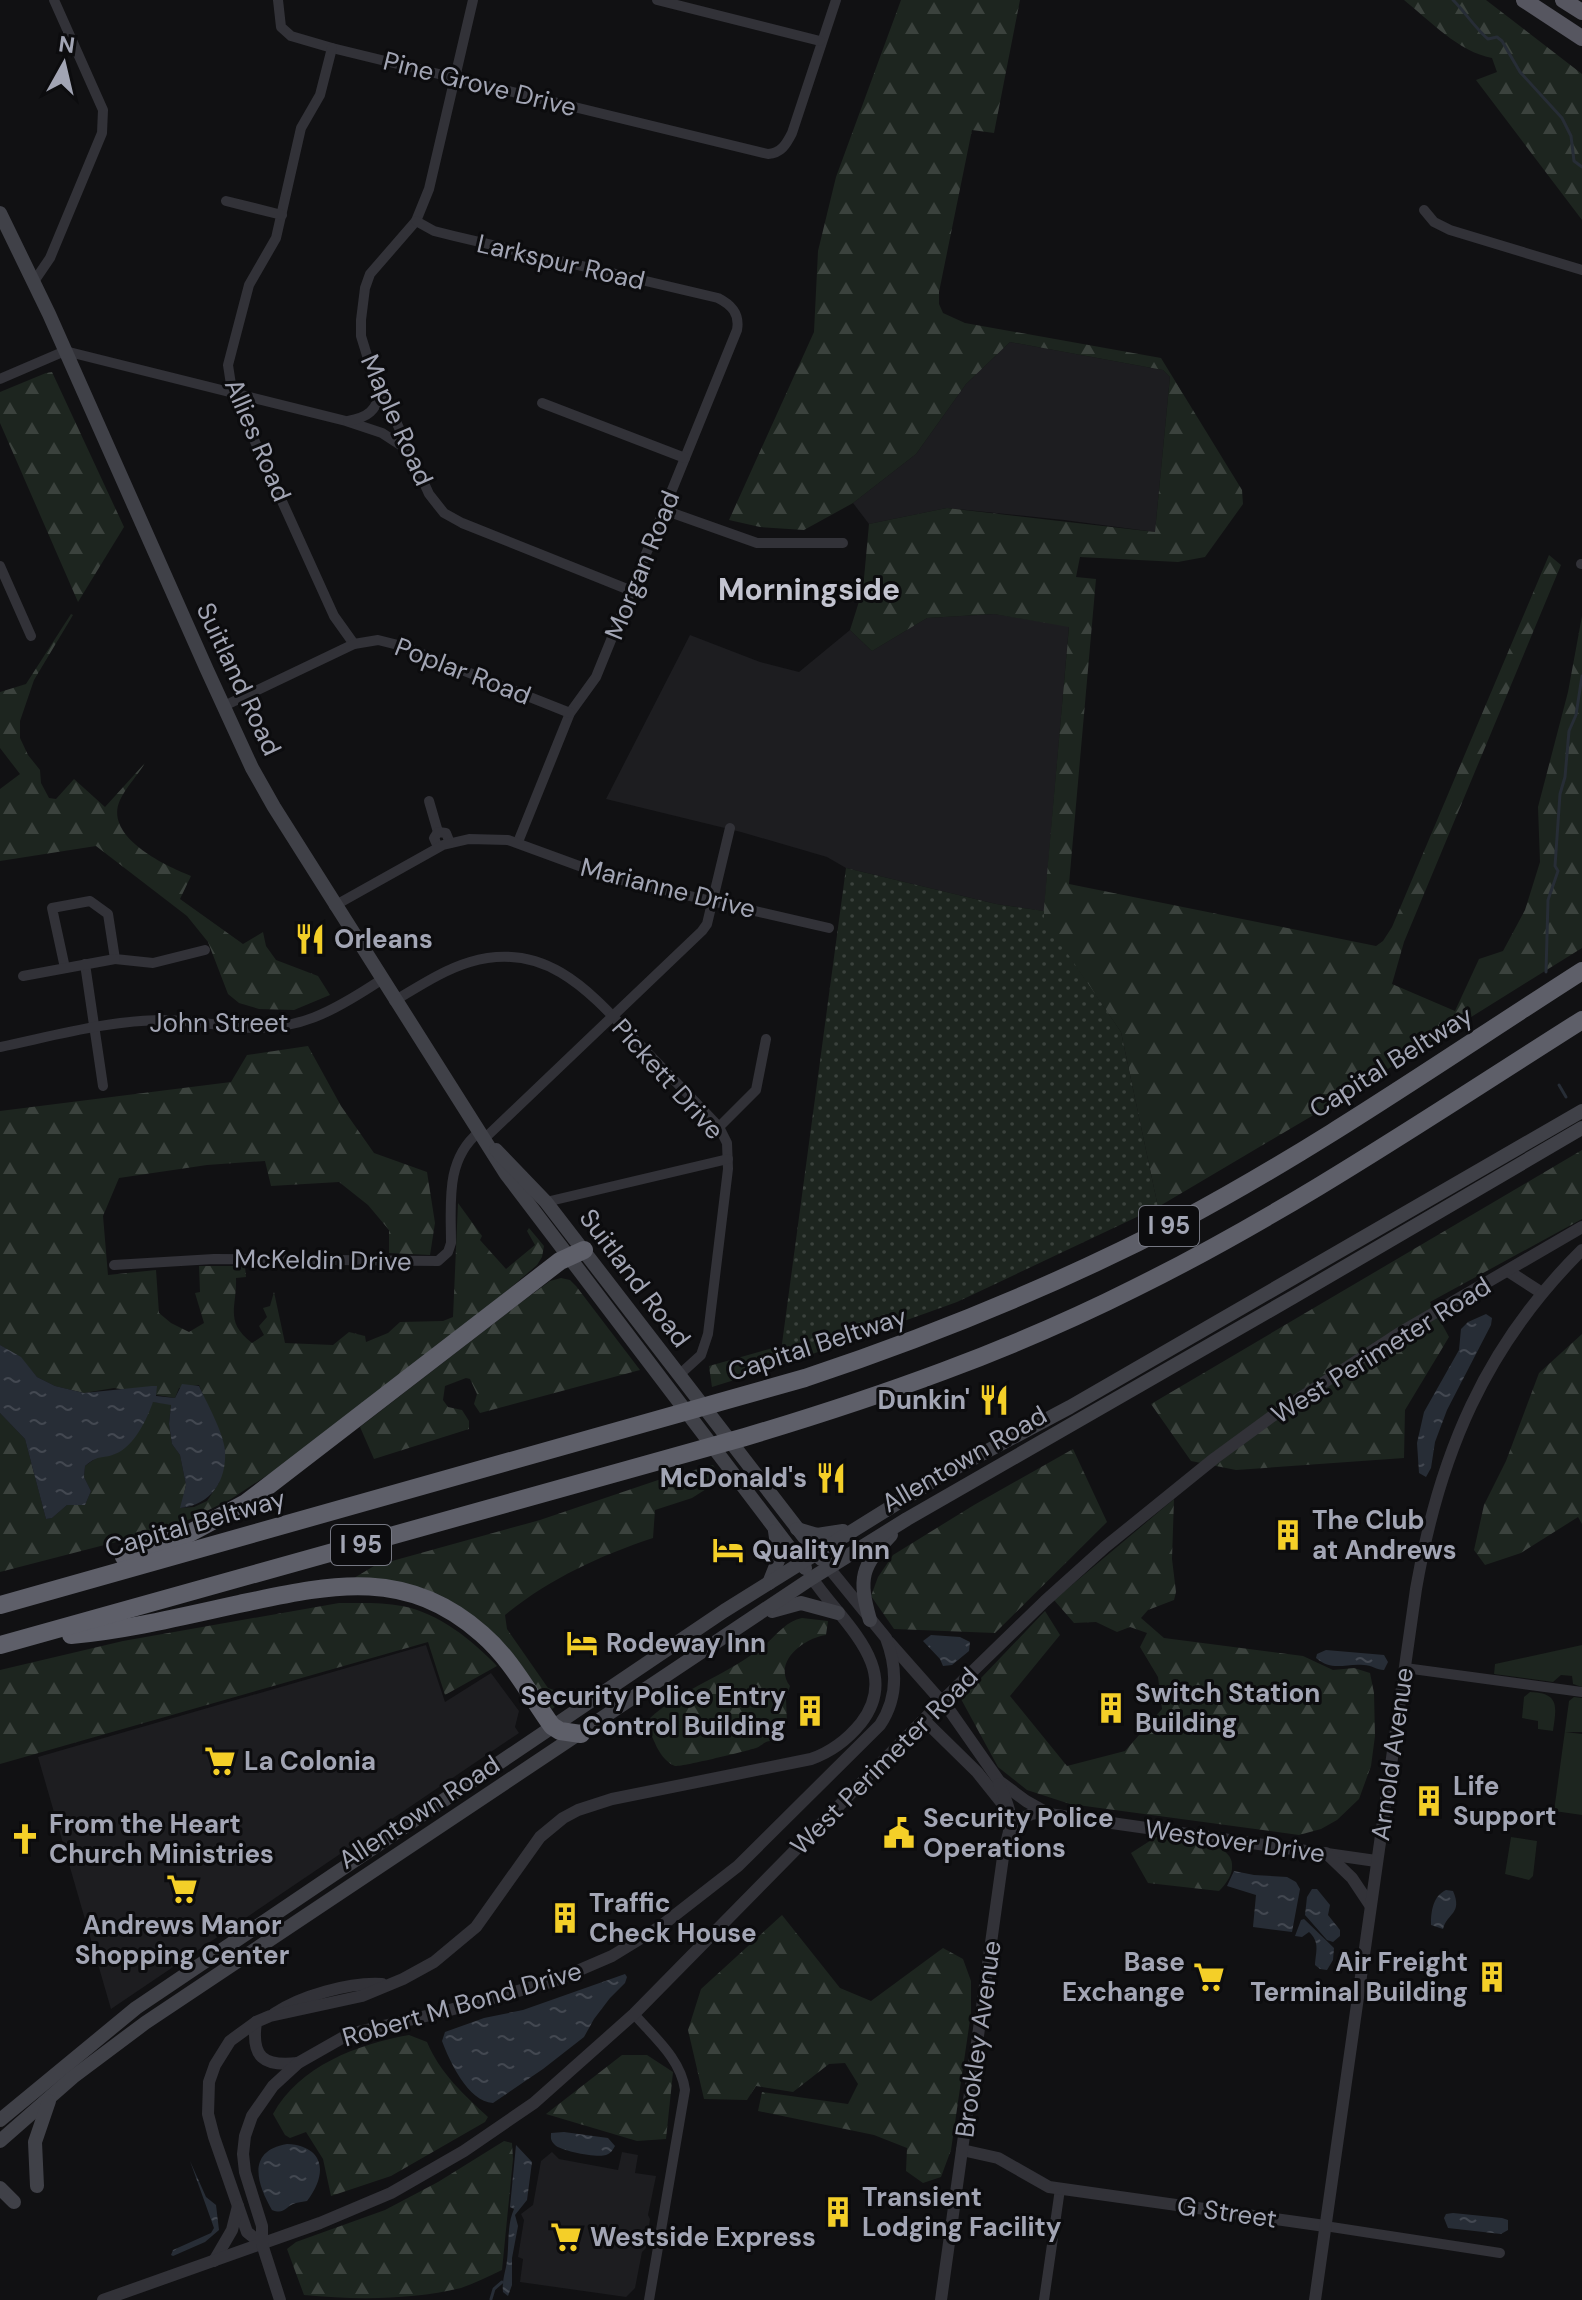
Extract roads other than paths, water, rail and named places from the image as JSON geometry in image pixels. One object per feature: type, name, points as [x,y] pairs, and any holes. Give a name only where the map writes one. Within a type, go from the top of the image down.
[{"type":"highway","points":[[1524,0],[1582,38]]},
{"type":"highway","points":[[1563,0],[1582,12]]},
{"type":"highway","name":"Capital Beltway","points":[[0,1605],[805,1378],[931,1334],[1062,1280],[1249,1182],[1582,971]]},
{"type":"highway","name":"I 95","points":[[0,1645],[745,1437],[943,1372],[1135,1289],[1299,1199],[1582,1020]]},
{"type":"highway","points":[[62,1587],[117,1559],[156,1547],[202,1527],[246,1503],[576,1254]]},
{"type":"highway","points":[[24,1639],[91,1633],[319,1587],[379,1587],[425,1599],[472,1625],[510,1663],[552,1726],[563,1732],[581,1734]]},
{"type":"main road","name":"Suitland Road","points":[[0,213],[263,789],[334,906],[506,1174],[679,1375],[829,1568]]},
{"type":"main road","name":"Allentown Road","points":[[0,2141],[145,2023],[812,1578],[1461,1189],[1582,1111]]},
{"type":"main road","name":"Allentown Road","points":[[0,2120],[136,2008],[552,1726],[855,1528],[944,1474],[1461,1189],[1582,1128]]},
{"type":"main road","name":"Suitland Road","points":[[482,1135],[546,1202],[576,1254],[812,1578]]},
{"type":"main road","points":[[1070,1407],[1078,1420]]},
{"type":"main road","points":[[870,1620],[862,1587],[865,1568],[877,1550],[907,1519]]},
{"type":"main road","points":[[769,1583],[780,1552],[772,1523]]},
{"type":"main road","points":[[796,1528],[822,1535],[855,1528]]},
{"type":"main road","points":[[753,1618],[801,1603],[838,1613]]},
{"type":"main road","points":[[37,2186],[35,2142],[51,2097]]},
{"type":"main road","points":[[0,2188],[14,2202]]},
{"type":"street","points":[[33,283],[50,258],[102,133],[104,121],[100,101],[54,0]]},
{"type":"street","name":"Pine Grove Drive","points":[[278,0],[278,19],[285,32],[332,48],[768,154],[775,154],[786,145],[836,0]]},
{"type":"street","name":"Maple Road","points":[[473,0],[429,189],[416,221],[370,274],[365,288],[361,336],[369,362],[409,451],[438,506],[452,518],[632,591]]},
{"type":"street","points":[[657,0],[820,41]]},
{"type":"street","name":"Allies Road","points":[[332,48],[320,95],[301,128],[272,249],[254,271],[228,365],[232,391],[334,616],[354,644]]},
{"type":"street","points":[[226,201],[282,215]]},
{"type":"street","points":[[1424,210],[1434,222],[1450,230],[1582,270]]},
{"type":"street","name":"Larkspur Road","points":[[416,221],[434,231],[709,296]]},
{"type":"street","name":"Morgan Road","points":[[518,842],[570,713],[596,677],[738,326],[734,310],[709,296]]},
{"type":"street","points":[[0,379],[65,351],[346,421],[394,439],[409,451]]},
{"type":"street","points":[[346,421],[364,418],[372,413],[382,391]]},
{"type":"street","points":[[542,403],[685,458]]},
{"type":"street","points":[[664,510],[757,543],[843,543]]},
{"type":"street","points":[[0,566],[31,636]]},
{"type":"street","name":"Poplar Road","points":[[224,706],[354,644],[378,640],[394,643],[570,713]]},
{"type":"street","points":[[429,801],[438,832],[434,838],[438,847]]},
{"type":"street","points":[[482,1135],[702,931],[730,828]]},
{"type":"street","points":[[438,832],[446,833],[450,843]]},
{"type":"street","name":"Marianne Drive","points":[[334,906],[438,847],[488,838],[518,842],[599,875],[829,928]]},
{"type":"street","points":[[65,968],[52,908],[90,901],[108,914],[115,959]]},
{"type":"street","points":[[23,976],[115,959],[153,963],[205,950]]},
{"type":"street","name":"Pickett Drive","points":[[394,1001],[459,966],[481,959],[510,957],[532,960],[563,972],[578,982],[613,1016],[719,1127],[727,1143],[728,1159],[706,1344],[698,1360],[679,1375]]},
{"type":"street","points":[[85,964],[103,1086]]},
{"type":"street","name":"John Street","points":[[0,1047],[94,1028],[163,1020],[240,1027],[295,1025],[324,1015],[381,980]]},
{"type":"street","points":[[719,1127],[756,1090],[766,1039]]},
{"type":"street","name":"McKeldin Drive","points":[[114,1265],[218,1259],[438,1261],[444,1257],[451,1243],[451,1186],[456,1161],[466,1145],[482,1135]]},
{"type":"street","points":[[546,1202],[728,1159]]},
{"type":"street","name":"West Perimeter Road","points":[[103,2300],[262,2244],[377,2199],[475,2144],[559,2082],[634,2014],[942,1701],[1075,1574],[1215,1458],[1386,1341],[1582,1227]]},
{"type":"street","name":"Arnold Avenue","points":[[1315,2300],[1424,1543],[1453,1444],[1488,1372],[1542,1293],[1582,1250]]},
{"type":"street","points":[[1508,1271],[1542,1293]]},
{"type":"street","points":[[829,1568],[886,1638]]},
{"type":"street","name":"Robert M Bond Drive","points":[[262,2244],[247,2232],[214,2137],[207,2094],[215,2065],[230,2041],[270,2016],[345,2001],[389,1985],[434,1962],[466,1936],[493,1905],[533,1844],[551,1827],[578,1810],[612,1799],[811,1759],[835,1748],[865,1717],[874,1698],[876,1676],[869,1654],[812,1578]]},
{"type":"street","name":"Westover Drive","points":[[886,1638],[942,1701],[999,1781],[1049,1814],[1376,1861]]},
{"type":"street","name":"Robert M Bond Drive","points":[[262,2244],[262,2226],[245,2172],[245,2136],[262,2100],[298,2063],[349,2034],[439,2013],[584,1970],[661,1926],[738,1866],[880,1725],[888,1711],[894,1687],[886,1638]]},
{"type":"street","points":[[1405,1668],[1582,1692]]},
{"type":"street","points":[[924,1720],[995,1792],[1007,1822]]},
{"type":"street","points":[[999,1781],[1009,1801],[1007,1822]]},
{"type":"street","points":[[1007,1822],[1035,1806]]},
{"type":"street","points":[[1004,1850],[1023,1817],[1036,1812],[1049,1814]]},
{"type":"street","name":"Brookley Avenue","points":[[941,2300],[1007,1822]]},
{"type":"street","points":[[1326,1853],[1352,1878],[1370,1905]]},
{"type":"street","points":[[634,2014],[674,2061],[683,2077],[685,2090],[649,2300]]},
{"type":"street","points":[[256,2022],[253,2042],[258,2053],[273,2062],[298,2063]]},
{"type":"street","name":"G Street","points":[[962,2150],[998,2158],[1041,2183],[1060,2189],[1500,2253]]},
{"type":"street","points":[[1044,2300],[1060,2189]]},
{"type":"street","points":[[214,2261],[232,2230],[238,2206]]},
{"type":"street","points":[[262,2244],[280,2300]]},
{"type":"water","points":[[1486,1314],[1492,1318],[1491,1325],[1447,1410],[1426,1477],[1419,1473],[1417,1443],[1424,1412],[1459,1350],[1461,1329],[1468,1322]]},
{"type":"water","points":[[0,1345],[21,1357],[37,1377],[55,1386],[84,1393],[157,1386],[156,1396],[175,1398],[182,1384],[199,1386],[224,1443],[223,1472],[215,1490],[200,1502],[180,1508],[186,1485],[180,1455],[172,1444],[169,1424],[171,1405],[153,1402],[143,1424],[128,1445],[85,1466],[84,1477],[91,1491],[85,1505],[67,1505],[52,1518],[46,1519],[25,1439],[0,1413]]},
{"type":"water","points":[[931,1635],[960,1637],[970,1642],[969,1651],[952,1665],[943,1666],[923,1641]]},
{"type":"water","points":[[1326,1650],[1384,1655],[1388,1662],[1384,1670],[1364,1665],[1328,1665],[1316,1658],[1317,1654]]},
{"type":"water","points":[[1234,1871],[1287,1877],[1296,1882],[1300,1889],[1292,1932],[1253,1927],[1256,1895],[1227,1886]]},
{"type":"water","points":[[1312,1889],[1317,1889],[1330,1905],[1328,1915],[1340,1930],[1340,1936],[1333,1942],[1327,1940],[1305,1915],[1307,1897]]},
{"type":"water","points":[[1446,1890],[1453,1891],[1456,1904],[1443,1929],[1431,1925],[1431,1920],[1436,1900]]},
{"type":"water","points":[[1304,1919],[1334,1948],[1333,1960],[1327,1970],[1315,1965],[1316,1943],[1309,1932],[1302,1937],[1295,1936]]},
{"type":"water","points":[[625,1974],[625,1983],[594,2019],[584,2037],[493,2103],[475,2096],[468,2088],[442,2041],[445,2032],[484,2018],[523,2010]]},
{"type":"water","points":[[551,2133],[608,2138],[615,2146],[601,2156],[571,2152],[555,2145],[552,2140]]},
{"type":"water","points":[[287,2144],[309,2150],[316,2156],[320,2172],[307,2201],[276,2211],[272,2210],[262,2190],[258,2170],[265,2154]]},
{"type":"water","points":[[516,2145],[532,2162],[527,2200],[515,2215],[518,2226],[512,2258],[512,2285],[508,2296],[503,2292],[503,2286],[514,2209],[510,2207]]},
{"type":"water","points":[[190,2161],[206,2197],[216,2205],[219,2230],[205,2242],[173,2256],[173,2250],[211,2233],[214,2228]]},
{"type":"water","points":[[1446,2214],[1502,2218],[1508,2220],[1508,2230],[1501,2234],[1448,2228],[1444,2218]]},
{"type":"waterway","points":[[1453,0],[1488,39],[1497,37],[1502,41],[1520,72],[1562,118],[1571,136],[1574,161],[1582,167]]},
{"type":"waterway","points":[[1546,972],[1548,900],[1558,871],[1555,866],[1560,794],[1565,777],[1569,731],[1576,715],[1582,676]]},
{"type":"waterway","points":[[1559,1085],[1566,1097]]},
{"type":"waterway","points":[[491,2299],[494,2289],[502,2282]]},
{"type":"place","name":"Orleans","points":[[310,939]]},
{"type":"place","name":"Dunkin'","points":[[994,1400]]},
{"type":"place","name":"McDonald's","points":[[831,1478]]},
{"type":"place","name":"The Club at Andrews","points":[[1288,1535]]},
{"type":"place","name":"Quality Inn","points":[[728,1550]]},
{"type":"place","name":"Rodeway Inn","points":[[582,1643]]},
{"type":"place","name":"Switch Station Building","points":[[1111,1708]]},
{"type":"place","name":"Security Police Entry Control Building","points":[[810,1711]]},
{"type":"place","name":"La Colonia","points":[[220,1761]]},
{"type":"place","name":"Life Support","points":[[1429,1801]]},
{"type":"place","name":"Security Police Operations","points":[[899,1833]]},
{"type":"place","name":"From the Heart Church Ministries","points":[[25,1839]]},
{"type":"place","name":"Andrews Manor Shopping Center","points":[[182,1889]]},
{"type":"place","name":"Traffic Check House","points":[[565,1918]]},
{"type":"place","name":"Base Exchange","points":[[1209,1977]]},
{"type":"place","name":"Air Freight Terminal Building","points":[[1492,1977]]},
{"type":"place","name":"Transient Lodging Facility","points":[[838,2212]]},
{"type":"place","name":"Westside Express","points":[[566,2237]]},
{"type":"district","name":"Morningside","points":[[809,590]]}]
